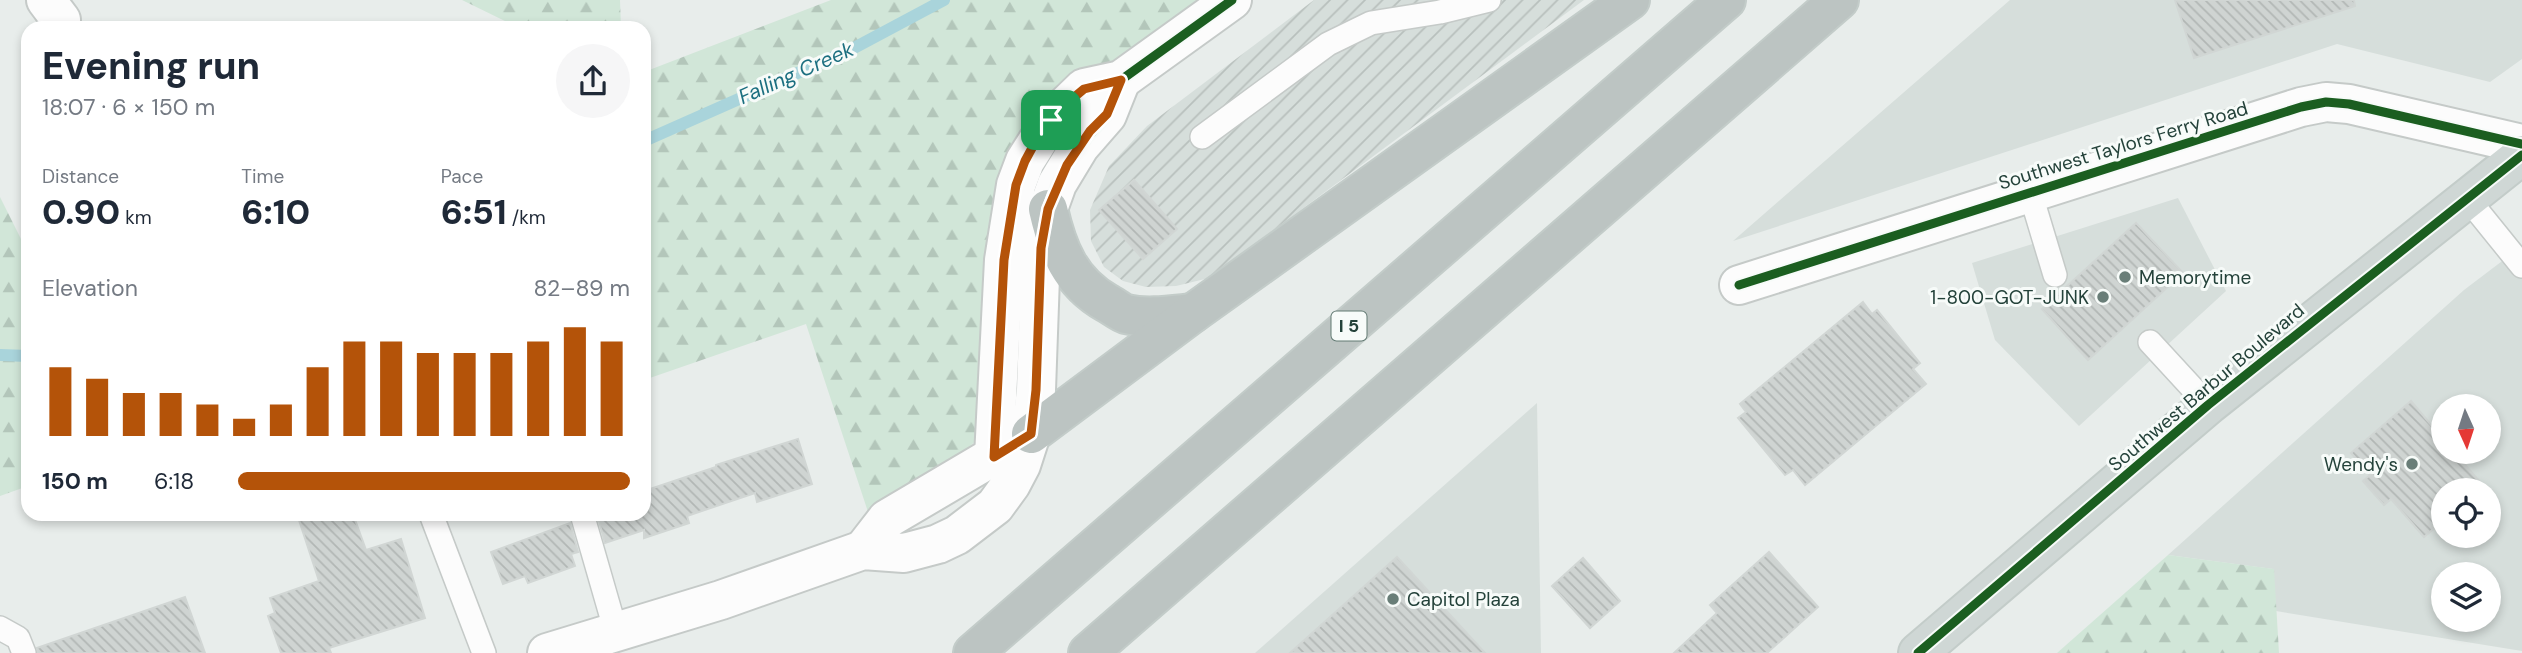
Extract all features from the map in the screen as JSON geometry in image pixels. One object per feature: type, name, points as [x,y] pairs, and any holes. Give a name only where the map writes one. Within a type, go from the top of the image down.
[{"type":"highway","points":[[1031,434],[1193,313],[1630,0]]},
{"type":"highway","name":"I 5","points":[[973,653],[1726,0]]},
{"type":"highway","points":[[1088,653],[1839,0]]},
{"type":"highway","points":[[1048,209],[1060,253],[1074,278],[1096,297],[1126,314],[1157,316],[1193,313]]},
{"type":"main road","name":"Southwest Barbur Boulevard","points":[[1918,653],[2208,405],[2522,155]]},
{"type":"street","points":[[994,457],[1004,260],[1016,185],[1025,161],[1038,137],[1066,104],[1084,89],[1121,80],[1232,0]]},
{"type":"street","points":[[547,653],[784,579],[863,550],[904,553],[947,540],[978,522],[995,506],[1021,466],[1031,434],[1036,390],[1041,248],[1048,209],[1073,156],[1090,131],[1107,114],[1121,80]]},
{"type":"street","name":"Southwest Taylors Ferry Road","points":[[1739,285],[2301,107],[2326,102],[2350,104],[2522,144]]},
{"type":"street","points":[[863,550],[887,519],[1031,434]]},
{"type":"lane","points":[[1202,137],[1328,44],[1371,23],[1440,12],[1489,0]]},
{"type":"lane","points":[[2031,192],[2055,275]]},
{"type":"lane","points":[[2467,198],[2522,265]]},
{"type":"lane","points":[[2150,342],[2208,405]]},
{"type":"lane","points":[[434,521],[484,653]]},
{"type":"lane","points":[[584,521],[616,632]]},
{"type":"lane","points":[[0,628],[18,638],[24,653]]},
{"type":"shaded area","points":[[1314,0],[1584,0],[1209,278],[1176,286],[1146,287],[1123,281],[1104,267],[1091,241],[1090,210],[1109,166],[1147,126]]},
{"type":"shaded area","points":[[2010,0],[2522,0],[2522,59],[2490,82],[2337,44],[1733,241]]},
{"type":"shaded area","points":[[2178,198],[2226,291],[2079,426],[1995,340],[1972,263]]},
{"type":"shaded area","points":[[2522,246],[2522,651],[2276,611],[2273,569],[2168,555],[2464,290]]},
{"type":"shaded area","name":"Capitol Plaza","points":[[1537,403],[1541,653],[1255,653]]},
{"type":"green space","points":[[462,0],[620,0],[621,21],[505,21]]},
{"type":"green space","points":[[831,0],[1200,0],[1090,78],[1048,119],[981,436],[941,473],[870,518],[806,324],[651,378],[651,69]]},
{"type":"green space","points":[[0,197],[21,239],[21,488],[0,496]]},
{"type":"green space","points":[[2168,555],[2274,569],[2279,653],[2057,653]]},
{"type":"building","points":[[2175,0],[2354,0],[2355,6],[2194,58]]},
{"type":"building","points":[[1134,180],[1177,229],[1143,259],[1099,210]]},
{"type":"building","points":[[2136,223],[2183,273],[2088,360],[2042,309]]},
{"type":"building","points":[[1863,302],[1872,314],[1877,310],[1920,363],[1913,369],[1926,384],[1805,485],[1793,470],[1785,475],[1738,418],[1746,412],[1740,404]]},
{"type":"building","name":"Wendy's","points":[[2411,401],[2431,425],[2431,464],[2464,464],[2477,478],[2431,478],[2431,531],[2424,537],[2391,499],[2384,505],[2363,481],[2370,475],[2351,453]]},
{"type":"building","points":[[798,439],[812,484],[757,502],[755,493],[687,516],[689,523],[644,538],[644,530],[605,543],[599,521],[651,521],[651,489]]},
{"type":"building","points":[[299,521],[356,521],[366,550],[401,539],[425,618],[329,648],[331,653],[281,653],[268,616],[275,613],[270,598],[319,581]]},
{"type":"building","points":[[570,523],[578,552],[571,554],[575,566],[528,583],[525,576],[503,584],[491,552]]},
{"type":"building","points":[[1769,552],[1818,607],[1767,653],[1674,653],[1717,613],[1710,605]]},
{"type":"building","name":"Capitol Plaza","points":[[1397,557],[1485,653],[1290,653]]},
{"type":"building","points":[[1583,558],[1620,601],[1590,628],[1552,586]]},
{"type":"building","points":[[185,597],[205,653],[38,653],[37,648]]},
{"type":"waterway","name":"Falling Creek","points":[[651,138],[854,48],[944,0]]},
{"type":"waterway","name":"Falling Creek","points":[[0,355],[21,356]]},
{"type":"cycle path","points":[[994,457],[1004,260],[1016,185],[1025,161],[1051,120],[1084,88],[1121,80],[1232,0]]},
{"type":"cycle path","points":[[1031,434],[1036,390],[1041,248],[1048,209],[1057,184],[1080,146],[1107,115],[1121,80]]},
{"type":"cycle path","points":[[1739,285],[2301,107],[2326,102],[2349,104],[2522,144]]},
{"type":"cycle path","points":[[1918,653],[2208,405],[2522,155]]},
{"type":"place","name":"Memorytime","points":[[2125,277]]},
{"type":"place","name":"1-800-GOT-JUNK","points":[[2103,297]]},
{"type":"place","name":"Wendy's","points":[[2412,464]]},
{"type":"place","name":"Capitol Plaza","points":[[1393,599]]},
{"type":"route","points":[[1121,80],[1107,114],[1090,131],[1067,165],[1048,209],[1041,248],[1035,409],[1031,434],[994,457],[1004,260],[1009,219],[1016,185],[1025,161],[1051,120],[1084,89],[1121,80]]}]
